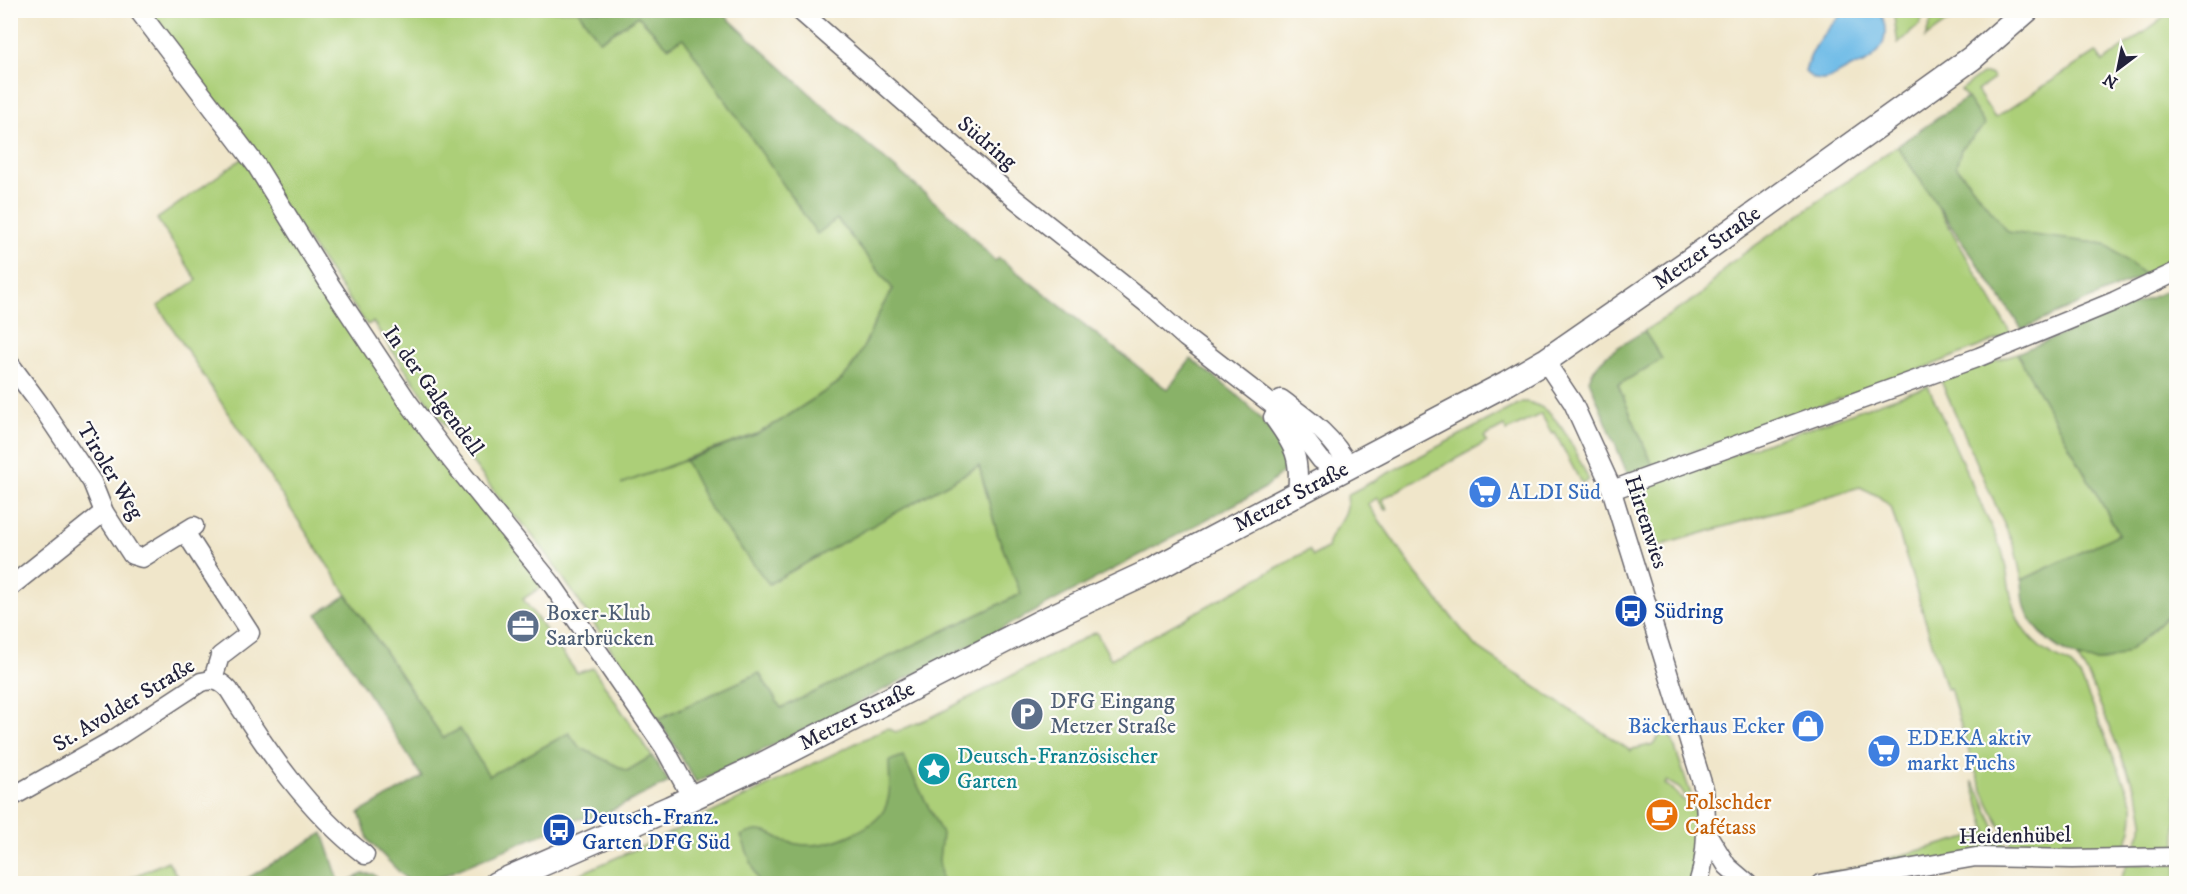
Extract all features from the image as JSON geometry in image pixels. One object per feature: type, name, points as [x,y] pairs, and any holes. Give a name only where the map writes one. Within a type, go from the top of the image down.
[{"type":"main road","name":"Metzer Straße","points":[[496,884],[692,798],[856,718],[1040,623],[1147,573],[1492,392],[1545,361],[1689,262],[1956,70],[2026,10]]},
{"type":"street","name":"In der Galgendell","points":[[138,10],[256,165],[329,283],[408,402],[452,461],[551,583],[664,747],[692,798]]},
{"type":"street","name":"Südring","points":[[799,10],[1014,198],[1289,420],[1322,460],[1343,469]]},
{"type":"street","points":[[1612,490],[1979,357],[2115,301],[2176,272]]},
{"type":"street","name":"Südring","points":[[1150,306],[1191,332],[1324,432],[1339,448],[1343,469]]},
{"type":"street","name":"Hirtenwies","points":[[1545,361],[1573,403],[1612,490],[1704,789],[1707,818],[1705,856],[1698,884]]},
{"type":"street","name":"Tiroler Weg","points":[[10,364],[92,482],[104,512],[132,555],[142,558],[189,529],[250,633],[220,656],[213,679]]},
{"type":"street","name":"Südring","points":[[1255,391],[1294,450],[1300,472],[1297,494]]},
{"type":"street","points":[[10,587],[104,512]]},
{"type":"street","name":"St. Avolder Straße","points":[[10,798],[111,741],[201,682],[213,679],[223,683],[229,690],[265,748],[288,778],[334,828],[365,855]]},
{"type":"street","points":[[1706,832],[1727,866],[1748,884]]},
{"type":"street","name":"Heidenhübel","points":[[1820,884],[1976,857],[2072,859],[2176,857]]},
{"type":"green space","points":[[1935,10],[1963,11],[1925,38]]},
{"type":"green space","points":[[147,11],[578,11],[600,41],[638,16],[668,47],[683,37],[817,233],[837,219],[893,289],[862,350],[850,370],[838,383],[757,434],[685,459],[769,583],[979,466],[998,536],[1021,594],[781,709],[759,673],[658,719],[549,557],[520,520],[513,516],[477,468],[373,322],[367,325]]},
{"type":"green space","points":[[578,11],[720,11],[840,121],[957,221],[995,261],[999,258],[1164,387],[1168,389],[1191,359],[1235,394],[1264,423],[1275,438],[1282,455],[1283,472],[1265,488],[911,676],[696,782],[658,719],[759,673],[781,708],[1021,594],[998,536],[979,466],[769,584],[710,509],[685,460],[757,434],[838,383],[850,370],[862,350],[893,289],[837,219],[817,234],[683,38],[668,47],[638,16],[600,41]]},
{"type":"green space","points":[[1893,11],[1926,11],[1920,24],[1898,44]]},
{"type":"green space","points":[[2176,11],[2176,261],[2145,275],[2105,244],[2008,233],[1956,166],[1961,149],[1985,125],[1961,90],[1982,74],[1990,74],[1994,79],[1977,91],[1995,118],[2096,52],[2103,62]]},
{"type":"green space","points":[[1967,98],[1985,125],[1961,149],[1956,166],[2008,232],[2105,244],[2145,275],[2022,329],[1897,146]]},
{"type":"green space","points":[[1897,146],[1934,200],[2011,334],[1927,367],[1653,466],[1618,385],[1662,359],[1644,331],[1700,296],[1729,264]]},
{"type":"green space","points":[[243,158],[543,586],[523,599],[577,673],[593,668],[652,756],[627,771],[579,747],[569,733],[489,777],[460,729],[443,738],[158,306],[197,280],[157,219]]},
{"type":"green space","points":[[2176,287],[2176,607],[2143,639],[2121,655],[2109,660],[2084,659],[2061,649],[2041,633],[2033,623],[2025,608],[2022,580],[2119,534],[2017,353]]},
{"type":"green space","points":[[1644,331],[1662,359],[1618,385],[1653,466],[1627,473],[1589,380],[1593,371],[1605,357]]},
{"type":"green space","points":[[2017,353],[2119,534],[2022,580],[2015,549],[1941,381]]},
{"type":"green space","points":[[1928,386],[2002,551],[2016,615],[2030,637],[2041,648],[2071,666],[2081,678],[2133,804],[2131,829],[2123,852],[2018,853],[1994,815],[1976,774],[1950,688],[1946,689],[1891,507],[1878,496],[1860,487],[1651,548],[1632,490]]},
{"type":"green space","points":[[1522,402],[1534,404],[1555,419],[1564,431],[1589,480],[1583,483],[1580,481],[1555,433],[1552,434],[1541,414],[1507,431],[1504,426],[1484,437],[1487,442],[1382,499],[1387,509],[1385,510],[1377,498],[1368,504],[1416,573],[1475,646],[1631,751],[1654,744],[1667,725],[1693,800],[1691,802],[1679,788],[1667,781],[1665,784],[1695,811],[1707,818],[1698,883],[557,884],[645,845],[887,728],[896,732],[934,716],[1096,632],[1111,659],[1309,550],[1313,556],[1327,548],[1332,534],[1346,511],[1347,495]]},
{"type":"green space","points":[[347,595],[443,738],[460,729],[489,776],[569,733],[579,747],[627,771],[652,756],[669,782],[600,816],[578,819],[426,883],[410,883],[369,841],[359,813],[422,777],[317,614]]},
{"type":"green space","points":[[2176,607],[2176,852],[2133,852],[2144,821],[2141,804],[2088,675],[2077,658],[2096,661],[2118,656],[2140,642]]},
{"type":"green space","points":[[903,756],[942,834],[939,860],[942,883],[759,883],[741,836],[754,831],[763,831],[787,842],[817,845],[851,835],[880,816],[885,808],[889,790],[889,761]]},
{"type":"green space","points":[[1972,781],[1981,795],[1995,829],[2011,854],[1782,882],[1773,880],[1847,870],[1987,832]]},
{"type":"green space","points":[[323,833],[339,881],[345,882],[363,874],[373,874],[383,883],[241,882]]},
{"type":"green space","points":[[168,861],[181,883],[120,883]]},
{"type":"green space","points":[[2127,864],[2176,864],[2176,883],[2119,884]]},
{"type":"water","points":[[1846,10],[1880,11],[1885,26],[1882,47],[1865,63],[1851,67],[1834,77],[1817,80],[1805,72],[1811,54],[1826,31]]},
{"type":"place","name":"ALDI Süd","points":[[1485,492]]},
{"type":"place","name":"Südring","points":[[1631,611]]},
{"type":"place","name":"Boxer-Klub Saarbrücken","points":[[523,626]]},
{"type":"place","name":"DFG Eingang Metzer Straße","points":[[1027,714]]},
{"type":"place","name":"Bäckerhaus Ecker","points":[[1808,726]]},
{"type":"place","name":"EDEKA aktiv markt Fuchs","points":[[1884,751]]},
{"type":"place","name":"Deutsch-Französischer Garten","points":[[934,769]]},
{"type":"place","name":"Folschder Cafétass","points":[[1662,815]]},
{"type":"place","name":"Deutsch-Franz. Garten DFG Süd","points":[[559,830]]}]
